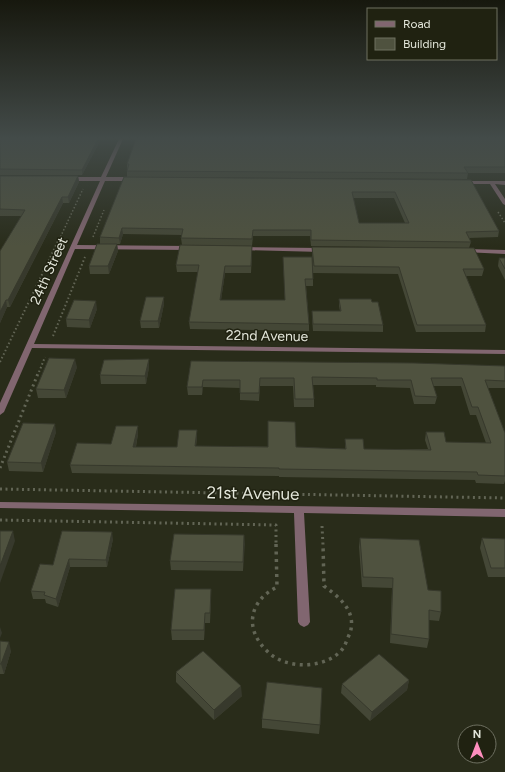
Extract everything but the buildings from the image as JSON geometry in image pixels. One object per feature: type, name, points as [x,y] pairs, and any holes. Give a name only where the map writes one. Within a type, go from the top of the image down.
[{"type":"street","name":"24th Street","points":[[0,412],[105,175]]},
{"type":"street","points":[[66,179],[140,180]]},
{"type":"street","points":[[460,182],[505,183]]},
{"type":"street","points":[[492,183],[505,203]]},
{"type":"street","points":[[73,247],[193,248]]},
{"type":"street","points":[[233,249],[329,250]]},
{"type":"street","points":[[457,251],[505,252]]},
{"type":"street","name":"22nd Avenue","points":[[29,346],[505,352]]},
{"type":"street","name":"21st Avenue","points":[[0,505],[505,513]]},
{"type":"street","points":[[299,510],[304,622]]},
{"type":"path","points":[[0,362],[86,183]]},
{"type":"path","points":[[51,340],[87,253]]},
{"type":"path","points":[[0,468],[47,352]]},
{"type":"path","points":[[0,489],[505,498]]},
{"type":"path","points":[[0,520],[276,525],[277,587],[269,590],[261,598],[253,610],[253,629],[256,639],[270,656],[282,662],[300,665],[317,663],[340,651],[348,642],[351,624],[349,612],[342,600],[324,586],[322,526]]}]
